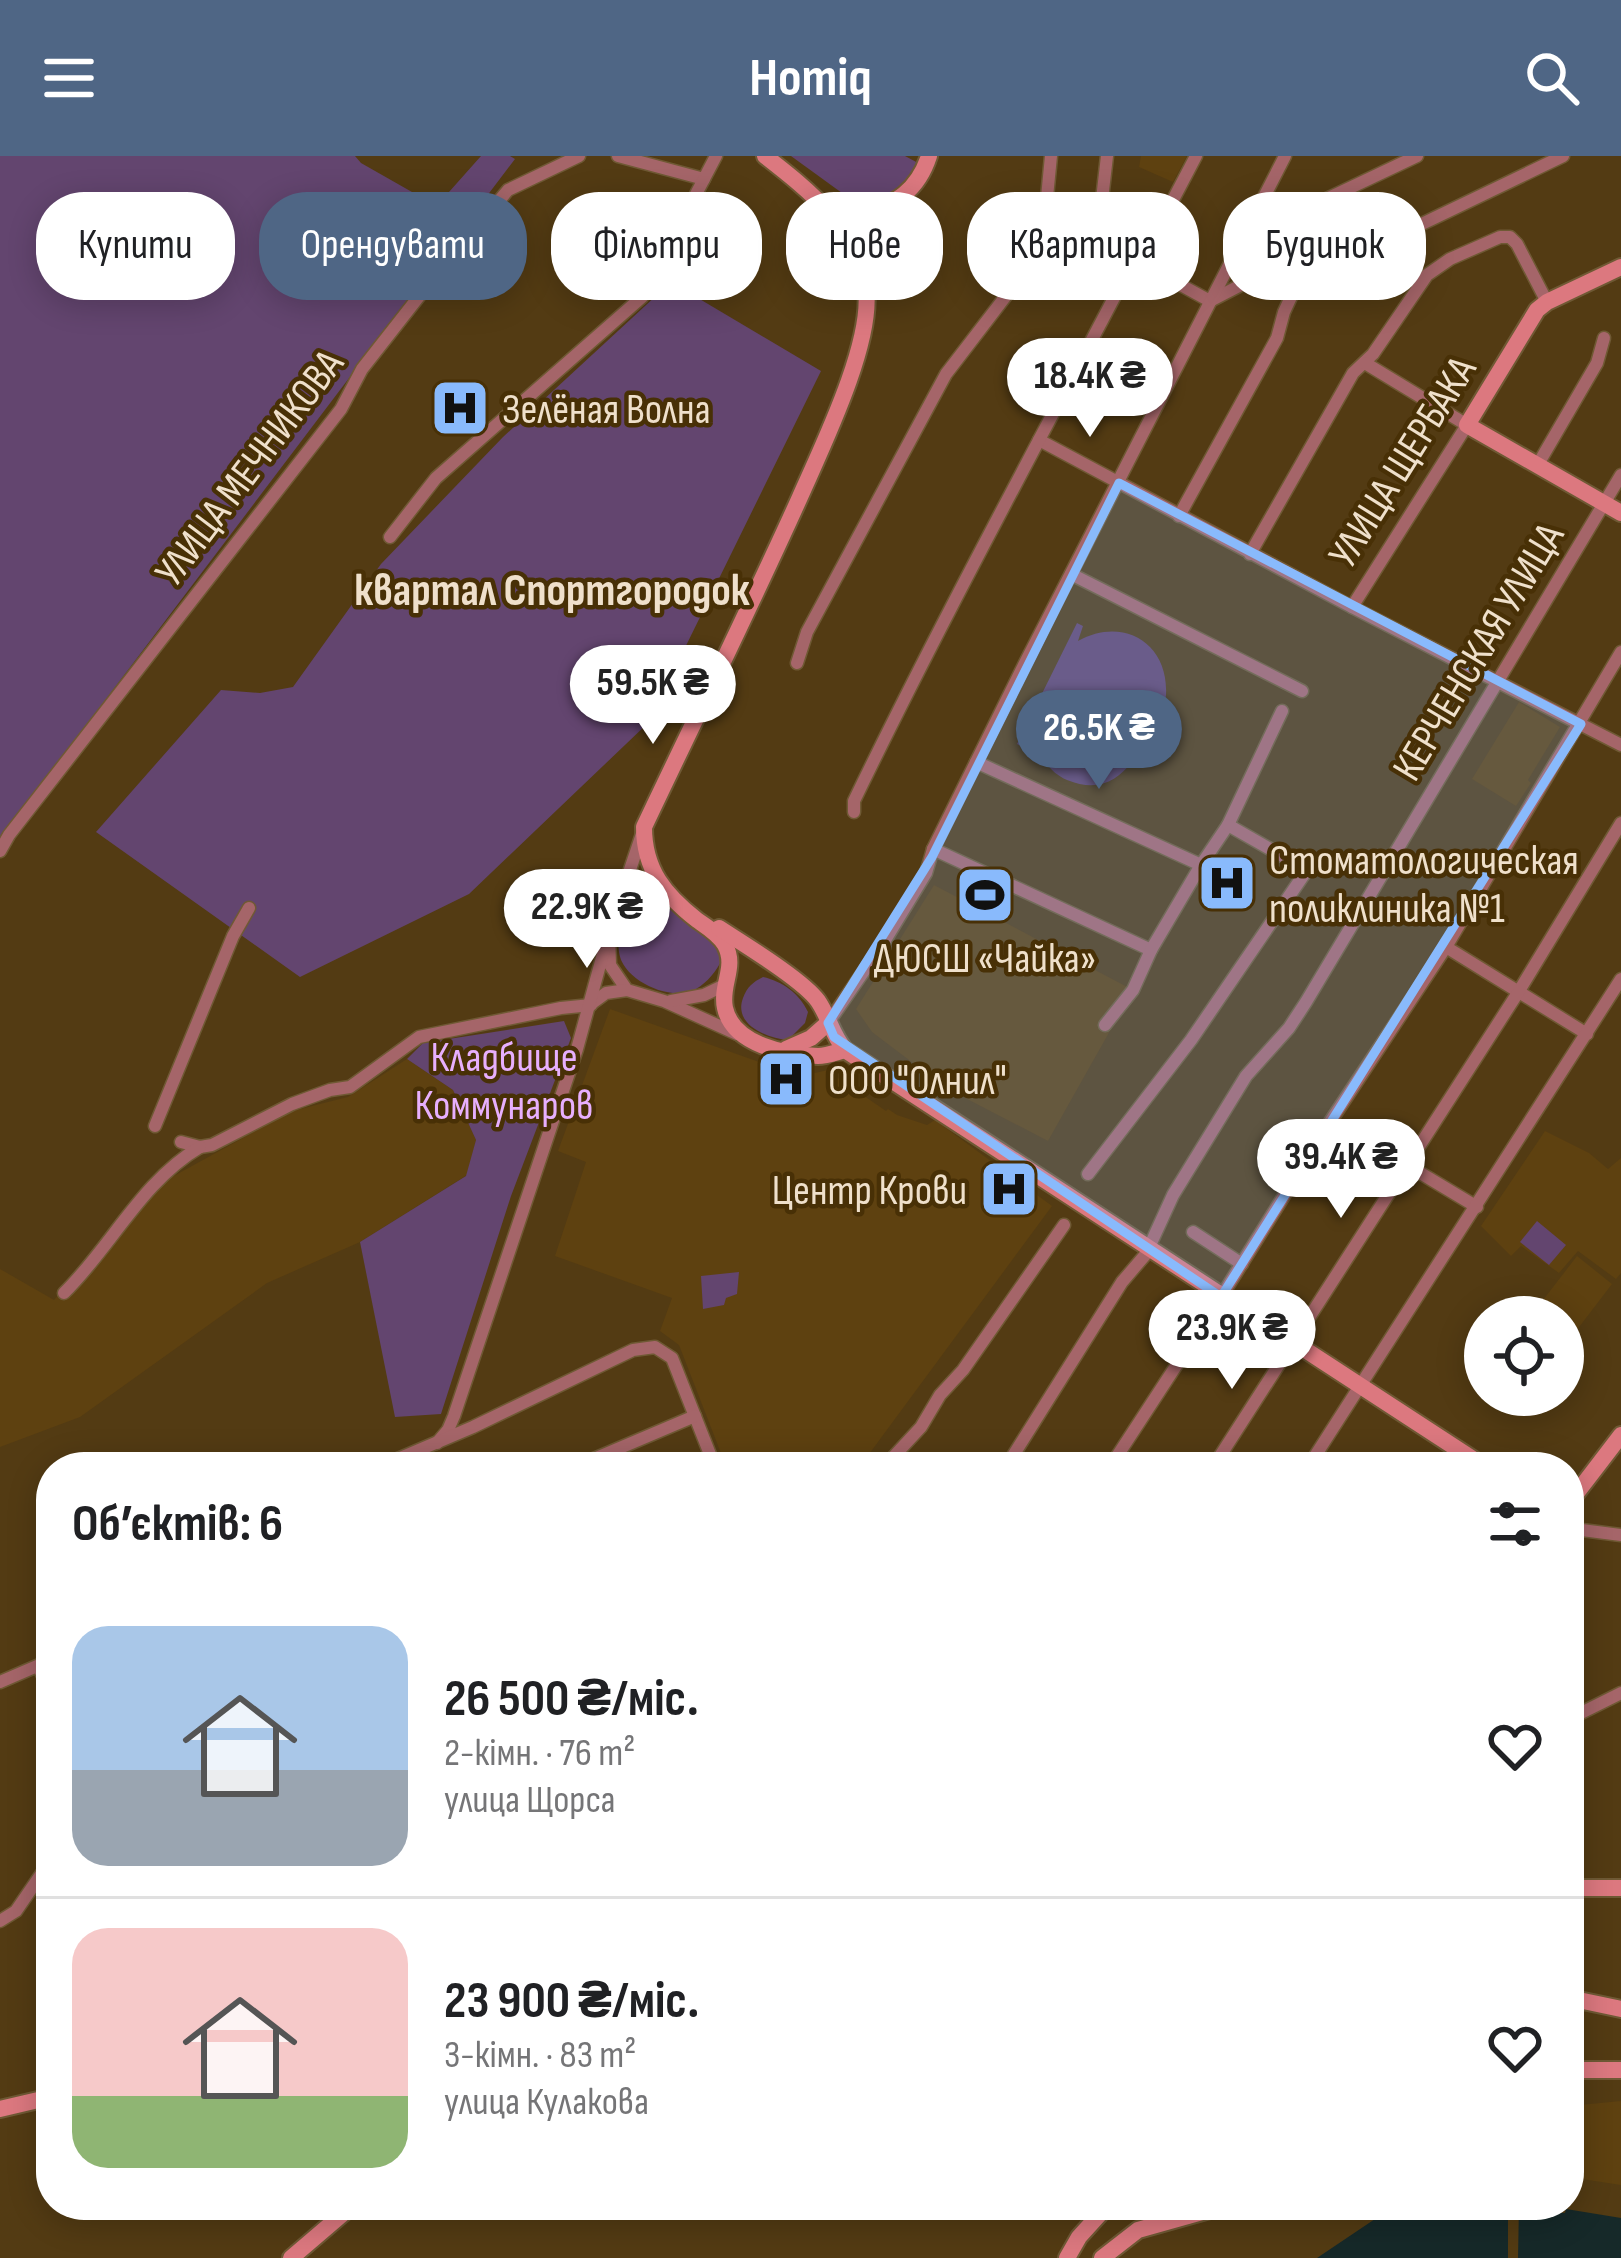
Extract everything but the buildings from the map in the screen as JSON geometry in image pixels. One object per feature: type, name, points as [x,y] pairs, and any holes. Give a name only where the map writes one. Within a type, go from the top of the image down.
[{"type":"main road","points":[[765,156],[808,192]]},
{"type":"main road","points":[[908,192],[922,179],[929,156]]},
{"type":"main road","name":"УЛИЦА ЩЕРБАКА","points":[[1467,425],[1538,310],[1621,267]]},
{"type":"main road","points":[[845,1050],[822,1056],[779,1050],[747,1038],[736,1028],[725,1008],[731,970],[725,945],[672,900],[653,874],[644,836],[840,403],[861,340],[866,300]]},
{"type":"main road","points":[[1467,425],[1621,513]]},
{"type":"main road","points":[[672,900],[745,944],[816,998],[845,1050],[1462,1452]]},
{"type":"main road","points":[[727,984],[751,966],[782,971]]},
{"type":"main road","points":[[779,1050],[802,1044],[827,1023]]},
{"type":"main road","points":[[1584,1483],[1621,1435]]},
{"type":"main road","points":[[1584,1888],[1621,1888]]},
{"type":"main road","points":[[1584,2000],[1621,2009]]},
{"type":"main road","points":[[1584,2070],[1621,2070]]},
{"type":"main road","points":[[0,2110],[36,2101]]},
{"type":"main road","points":[[291,2258],[335,2220]]},
{"type":"main road","points":[[1067,2258],[1094,2220]]},
{"type":"main road","points":[[1102,2258],[1138,2230],[1174,2220]]},
{"type":"street","name":"УЛИЦА МЕЧНИКОВА","points":[[0,851],[340,409],[362,369],[483,219],[508,190],[579,156]]},
{"type":"street","points":[[618,156],[704,179]]},
{"type":"street","points":[[390,537],[436,478],[642,298],[716,156]]},
{"type":"street","points":[[1048,192],[1052,156]]},
{"type":"street","points":[[1103,192],[1107,156]]},
{"type":"street","points":[[1177,192],[1196,156]]},
{"type":"street","points":[[827,1023],[853,991],[926,873],[976,762],[1285,156]]},
{"type":"street","points":[[1210,301],[1240,286],[1278,222],[1417,156]]},
{"type":"street","points":[[1179,516],[1277,338],[1297,284],[1563,156]]},
{"type":"street","points":[[1250,554],[1353,374],[1427,275],[1450,259],[1500,237],[1510,238],[1547,302]]},
{"type":"street","points":[[1199,295],[1210,301]]},
{"type":"street","points":[[797,663],[807,632],[946,374],[1001,300]]},
{"type":"street","points":[[854,812],[854,801],[893,720],[1113,300]]},
{"type":"street","points":[[1537,466],[1597,363],[1604,338]]},
{"type":"street","points":[[1365,363],[1467,425]]},
{"type":"street","name":"УЛИЦА ЩЕРБАКА","points":[[1352,608],[1467,425]]},
{"type":"street","points":[[1040,440],[1352,608],[1621,745]]},
{"type":"street","name":"КЕРЧЕНСКАЯ УЛИЦА","points":[[1015,1452],[1122,1282],[1149,1249],[1173,1195],[1246,1076],[1306,1002],[1621,475]]},
{"type":"street","points":[[1071,574],[1302,691]]},
{"type":"street","points":[[1121,1452],[1446,947],[1621,652]]},
{"type":"street","points":[[1105,1025],[1133,990],[1151,950],[1228,825],[1282,711]]},
{"type":"street","points":[[976,762],[1201,865]]},
{"type":"street","points":[[1222,1452],[1520,991],[1621,823]]},
{"type":"street","points":[[1088,1174],[1191,1040],[1307,870],[1228,825]]},
{"type":"street","points":[[437,1443],[454,1416],[590,1005],[615,911],[644,836]]},
{"type":"street","points":[[933,849],[1151,950]]},
{"type":"street","points":[[615,911],[648,893],[672,900]]},
{"type":"street","points":[[155,1126],[233,936],[249,908]]},
{"type":"street","points":[[609,932],[610,965],[627,990]]},
{"type":"street","points":[[1446,947],[1587,1034]]},
{"type":"street","points":[[1318,1452],[1621,979]]},
{"type":"street","points":[[664,1001],[695,998],[727,984]]},
{"type":"street","points":[[64,1293],[160,1177],[182,1158],[314,1095],[350,1087],[419,1037],[590,1005],[606,993],[627,990],[747,1038]]},
{"type":"street","points":[[181,1142],[200,1147]]},
{"type":"street","points":[[1407,1165],[1477,1207]]},
{"type":"street","points":[[898,1452],[922,1427],[940,1395],[963,1370],[1064,1226]]},
{"type":"street","points":[[1193,1232],[1242,1264]]},
{"type":"street","points":[[415,1452],[633,1350],[655,1347],[672,1358],[709,1452]]},
{"type":"street","points":[[454,1416],[458,1426],[473,1427]]},
{"type":"street","points":[[610,1452],[695,1416]]},
{"type":"street","points":[[1584,1530],[1621,1534]]},
{"type":"street","points":[[0,1682],[36,1667]]},
{"type":"street","points":[[1584,1712],[1621,1693]]},
{"type":"street","points":[[0,1921],[16,1911],[36,1882]]},
{"type":"highlighted area","points":[[1119,483],[1581,724],[1221,1297],[834,1037],[828,1023],[932,857]]},
{"type":"shaded area","points":[[1141,156],[1187,156],[1173,182],[1139,167]]},
{"type":"shaded area","points":[[1519,702],[1560,727],[1516,806],[1472,779]]},
{"type":"shaded area","points":[[934,885],[1133,990],[1048,1141],[946,1088],[872,1032],[856,1009]]},
{"type":"shaded area","points":[[610,1009],[810,1080],[810,1074],[828,1070],[886,1111],[927,1125],[935,1120],[1052,1206],[871,1452],[721,1452],[679,1345],[660,1331],[672,1298],[555,1256],[586,1162],[558,1151]]},
{"type":"shaded area","points":[[407,1059],[453,1090],[476,1140],[467,1175],[360,1242],[267,1283],[80,1417],[0,1447],[0,1269],[54,1300],[164,1171],[172,1177],[292,1111],[348,1097]]},
{"type":"shaded area","points":[[1545,1131],[1589,1153],[1608,1169],[1621,1158],[1621,1273],[1616,1279],[1578,1251],[1559,1273],[1521,1246],[1511,1256],[1481,1226]]},
{"type":"shaded area","points":[[1577,1256],[1612,1284],[1584,1321],[1584,1296],[1546,1296]]},
{"type":"shaded area","points":[[1621,2101],[1621,2185],[1584,2179],[1584,2105]]},
{"type":"green space","points":[[0,156],[355,156],[412,192],[259,192],[259,300],[408,300],[0,839]]},
{"type":"green space","points":[[481,156],[515,159],[490,192],[449,192]]},
{"type":"green space","points":[[791,156],[905,156],[920,164],[905,189],[898,192],[841,192]]},
{"type":"green space","points":[[651,300],[701,300],[821,371],[648,723],[469,894],[300,977],[96,832],[221,690],[260,693],[293,687],[381,564],[503,437]]},
{"type":"green space","points":[[1077,623],[1083,626],[1078,641],[1111,631],[1140,639],[1160,661],[1165,676],[1164,704],[1138,754],[1120,774],[1097,785],[1067,780],[1053,771],[1040,752],[1034,728],[1023,747],[1017,744]]},
{"type":"green space","points":[[650,901],[693,923],[716,945],[722,960],[696,989],[661,991],[638,980],[622,962],[619,942],[627,914]]},
{"type":"green space","points":[[763,977],[790,989],[808,1012],[805,1023],[788,1040],[762,1033],[743,1016],[745,994]]},
{"type":"green space","name":"Кладбище Коммунаров","points":[[564,1021],[571,1038],[511,1196],[441,1414],[395,1417],[360,1242],[466,1176],[476,1140],[453,1090],[407,1059],[423,1043]]},
{"type":"green space","points":[[1537,1221],[1566,1245],[1549,1265],[1520,1242]]},
{"type":"green space","points":[[739,1272],[737,1294],[726,1298],[724,1305],[703,1309],[701,1276]]},
{"type":"water","points":[[1584,2212],[1621,2218],[1621,2258],[1317,2258],[1374,2220],[1584,2220]]},
{"type":"pier","points":[[1508,2220],[1519,2220],[1518,2258],[1508,2258]]},
{"type":"place","name":"Зелёная Волна","points":[[460,408]]},
{"type":"place","name":"Стоматологическая поликлиника №1","points":[[1227,883]]},
{"type":"place","name":"ДЮСШ «Чайка»","points":[[985,895]]},
{"type":"place","name":"ООО \"Олнил\"","points":[[786,1079]]},
{"type":"place","name":"Центр Крови","points":[[1009,1189]]},
{"type":"district","name":"квартал Спортгородок","points":[[552,589]]}]
